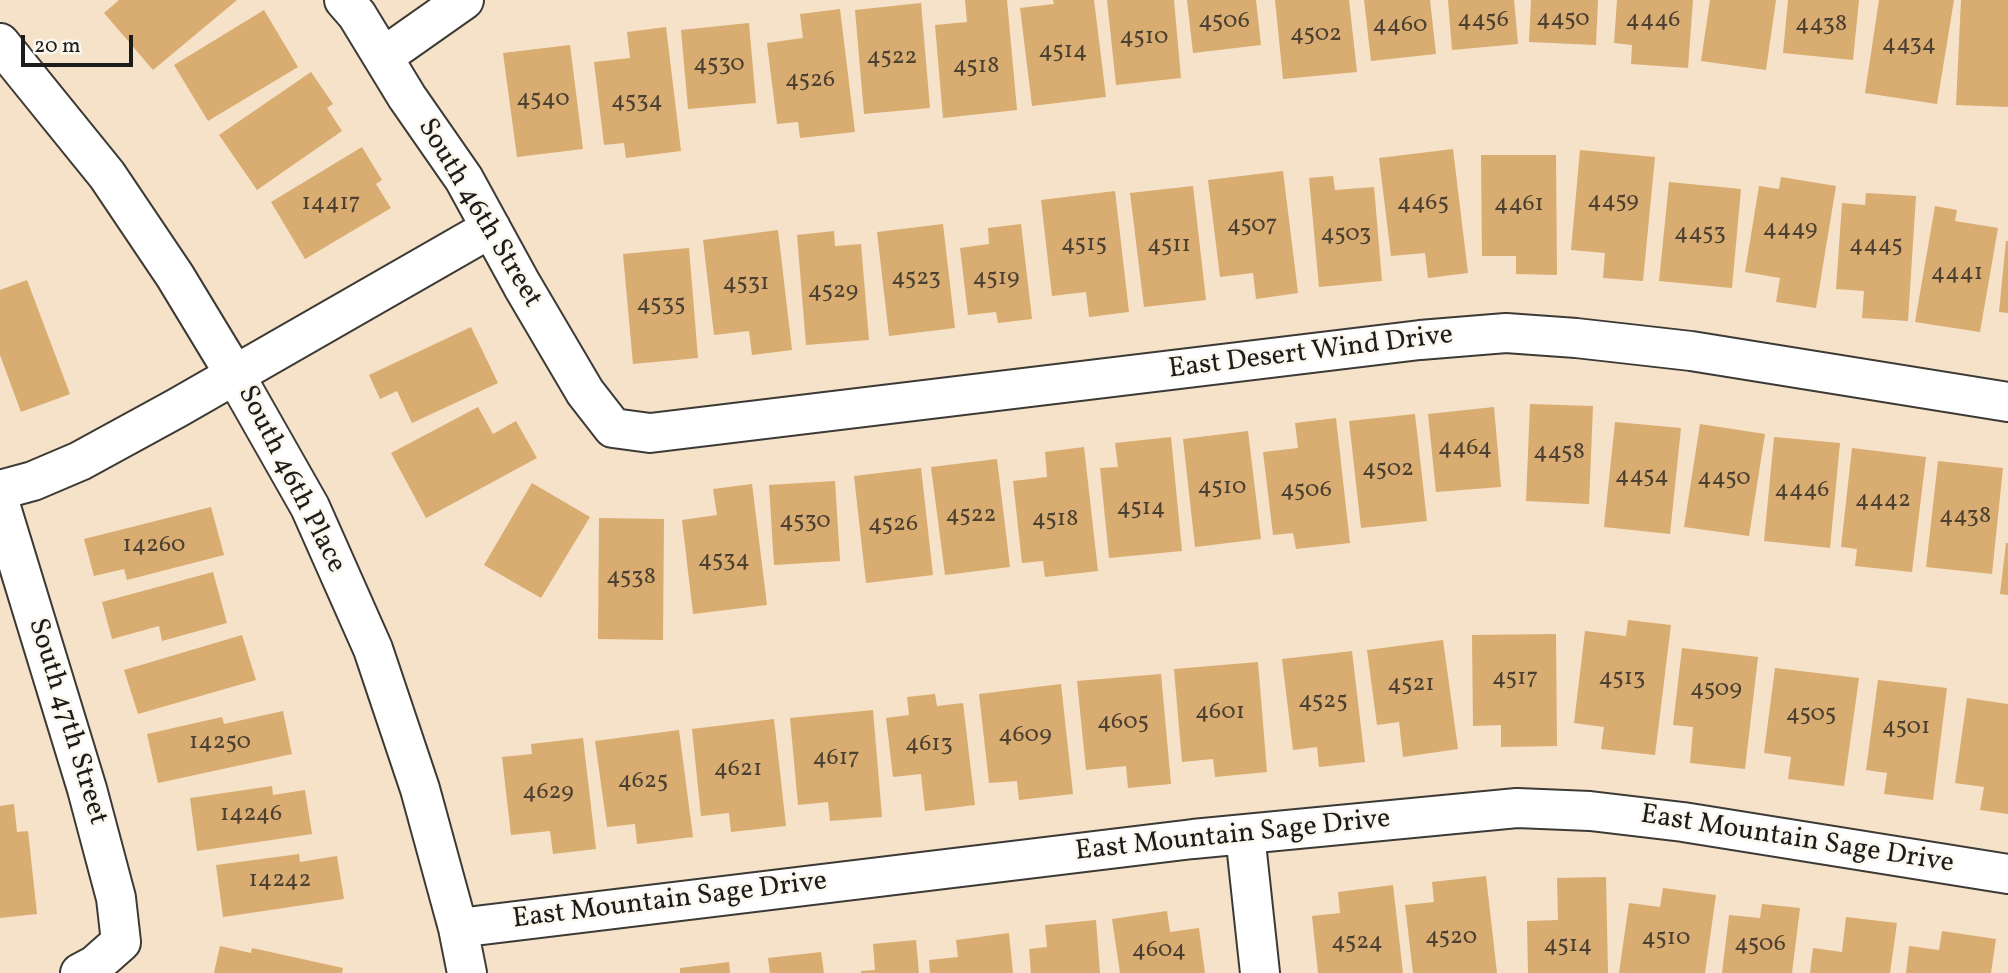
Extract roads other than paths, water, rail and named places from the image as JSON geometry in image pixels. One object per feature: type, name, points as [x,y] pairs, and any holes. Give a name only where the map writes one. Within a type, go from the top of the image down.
[{"type":"street","name":"South 46th Street","points":[[344,0],[358,15],[407,97],[464,179],[585,392],[612,428]]},
{"type":"street","points":[[383,57],[464,0]]},
{"type":"street","name":"South 46th Place","points":[[0,43],[107,176],[175,276],[310,507],[373,649],[420,789],[458,928],[467,973]]},
{"type":"street","points":[[0,490],[33,481],[80,461],[491,228]]},
{"type":"street","name":"East Desert Wind Drive","points":[[612,428],[650,433],[1420,340],[1506,333],[1691,351],[2008,402]]},
{"type":"street","name":"South 47th Street","points":[[0,504],[87,789],[116,898],[121,942],[95,965],[80,973]]},
{"type":"street","name":"East Mountain Sage Drive","points":[[458,928],[1193,839],[1517,808],[1590,811],[1683,822],[2008,874]]},
{"type":"street","points":[[1245,834],[1260,973]]}]
